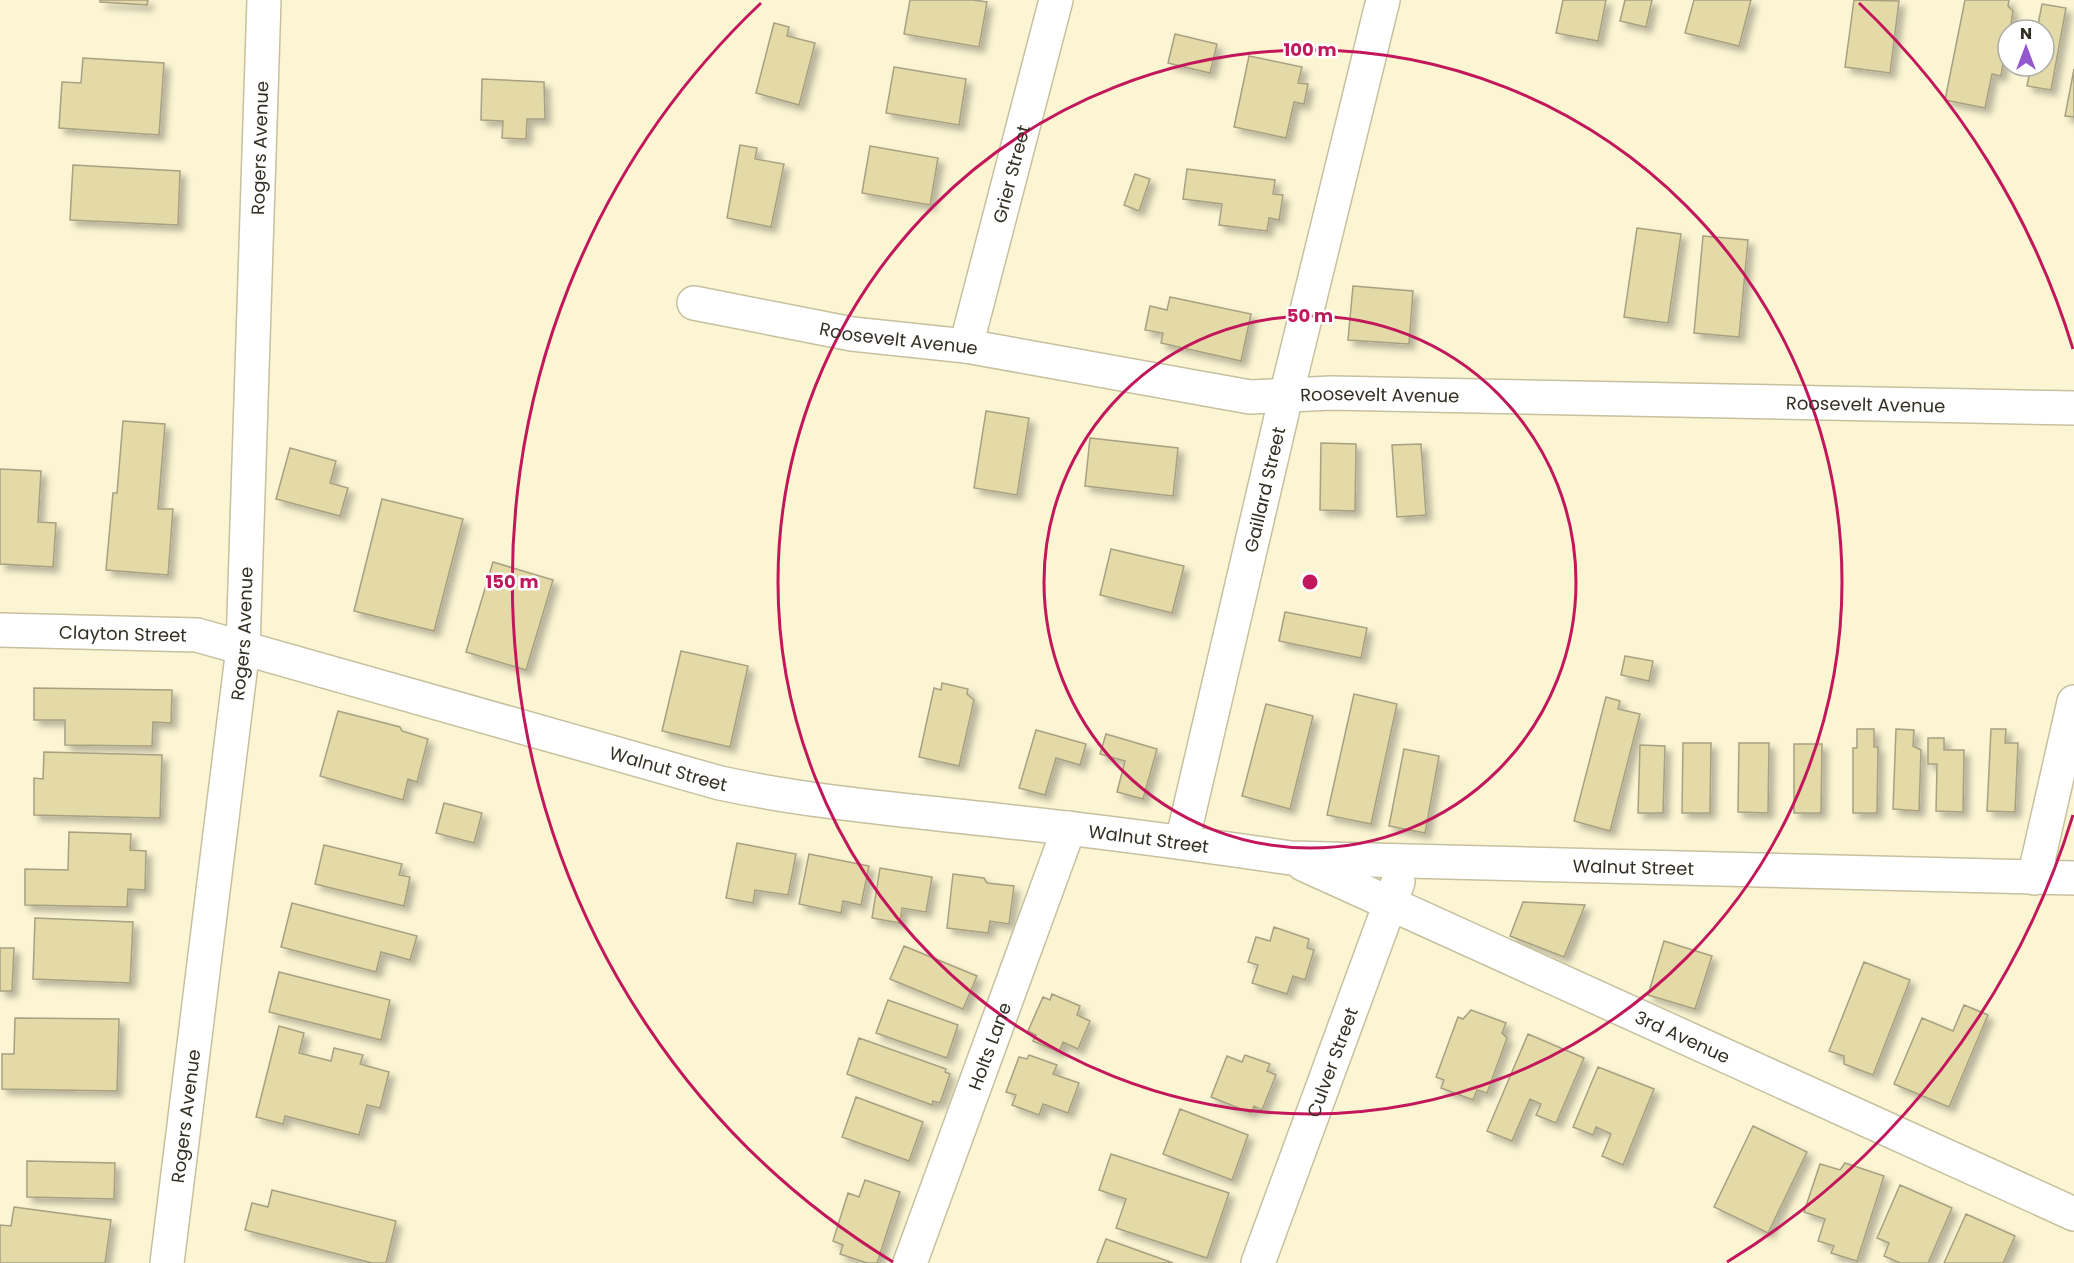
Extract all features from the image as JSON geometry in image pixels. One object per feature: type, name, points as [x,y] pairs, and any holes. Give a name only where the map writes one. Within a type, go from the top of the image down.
[{"type":"street","name":"Rogers Avenue","points":[[167,1263],[243,648],[264,0]]},
{"type":"street","name":"Grier Street","points":[[966,346],[1056,0]]},
{"type":"street","name":"Gaillard Street","points":[[1182,842],[1286,396],[1383,0]]},
{"type":"street","name":"Roosevelt Avenue","points":[[694,303],[852,334],[966,346],[1250,397],[1343,393],[2074,408]]},
{"type":"street","name":"Clayton Street","points":[[0,630],[197,635],[243,648]]},
{"type":"street","name":"Walnut Street","points":[[243,648],[720,783],[827,802],[1069,828],[1291,858],[2074,878]]},
{"type":"street","points":[[2034,878],[2074,702]]},
{"type":"street","name":"Holts Lane","points":[[910,1263],[1069,828]]},
{"type":"street","name":"3rd Avenue","points":[[1291,858],[2074,1214]]},
{"type":"street","name":"Culver Street","points":[[1258,1263],[1406,861]]},
{"type":"building","points":[[100,0],[148,0],[147,5],[100,2]]},
{"type":"building","points":[[910,0],[987,2],[979,47],[904,34]]},
{"type":"building","points":[[1563,0],[1606,0],[1598,41],[1556,33]]},
{"type":"building","points":[[1625,0],[1652,0],[1646,27],[1620,21]]},
{"type":"building","points":[[1694,0],[1751,0],[1739,46],[1685,33]]},
{"type":"building","points":[[1854,0],[1899,1],[1890,73],[1845,67]]},
{"type":"building","points":[[1965,0],[2009,0],[2008,6],[2013,11],[2012,18],[1996,18],[1996,75],[1992,74],[1985,108],[1945,100]]},
{"type":"building","points":[[2042,4],[2066,8],[2056,63],[2056,18],[2039,18]]},
{"type":"building","points":[[774,23],[789,27],[787,36],[815,43],[799,105],[756,93]]},
{"type":"building","points":[[1175,34],[1217,44],[1210,73],[1168,63]]},
{"type":"building","points":[[1249,56],[1302,67],[1298,83],[1308,84],[1304,104],[1294,102],[1286,138],[1234,127]]},
{"type":"building","points":[[83,58],[164,63],[159,135],[59,128],[62,82],[81,83]]},
{"type":"building","points":[[894,67],[966,79],[959,125],[886,113]]},
{"type":"building","points":[[2074,69],[2074,117],[2065,116]]},
{"type":"building","points":[[2029,78],[2053,78],[2051,90],[2027,86]]},
{"type":"building","points":[[482,79],[544,82],[545,119],[527,119],[526,139],[502,138],[503,121],[481,120]]},
{"type":"building","points":[[740,145],[757,148],[755,159],[784,164],[771,227],[727,218]]},
{"type":"building","points":[[870,146],[938,158],[930,205],[862,193]]},
{"type":"building","points":[[73,165],[180,171],[178,225],[70,220]]},
{"type":"building","points":[[1187,169],[1275,180],[1273,194],[1283,195],[1279,220],[1269,218],[1267,231],[1219,225],[1222,204],[1183,199]]},
{"type":"building","points":[[1135,174],[1150,179],[1139,211],[1124,205]]},
{"type":"building","points":[[1637,228],[1681,234],[1668,323],[1624,317]]},
{"type":"building","points":[[1703,236],[1748,240],[1739,337],[1694,333]]},
{"type":"building","points":[[1353,286],[1413,291],[1409,344],[1348,340]]},
{"type":"building","points":[[1170,297],[1251,314],[1241,361],[1161,343],[1163,333],[1145,330],[1150,306],[1167,310]]},
{"type":"building","points":[[986,411],[1029,418],[1017,495],[974,488]]},
{"type":"building","points":[[123,421],[165,424],[158,509],[173,509],[168,575],[106,570],[113,493],[117,493]]},
{"type":"building","points":[[1090,438],[1178,448],[1173,496],[1085,486]]},
{"type":"building","points":[[1321,443],[1356,444],[1355,511],[1320,510]]},
{"type":"building","points":[[1421,444],[1426,515],[1397,517],[1392,445]]},
{"type":"building","points":[[290,448],[336,461],[330,483],[348,488],[340,516],[276,499]]},
{"type":"building","points":[[0,469],[41,471],[38,522],[56,523],[53,567],[0,564]]},
{"type":"building","points":[[382,499],[463,519],[434,631],[354,611]]},
{"type":"building","points":[[1111,549],[1184,566],[1172,613],[1100,595]]},
{"type":"building","points":[[493,562],[553,580],[526,670],[466,652]]},
{"type":"building","points":[[1285,612],[1367,628],[1361,658],[1279,641]]},
{"type":"building","points":[[681,651],[748,666],[730,747],[662,731]]},
{"type":"building","points":[[1625,656],[1653,661],[1649,681],[1621,675]]},
{"type":"building","points":[[942,683],[968,689],[967,694],[974,700],[959,766],[919,757],[934,688],[941,690]]},
{"type":"building","points":[[34,688],[172,690],[171,723],[153,722],[152,746],[65,745],[65,720],[34,720]]},
{"type":"building","points":[[1354,694],[1397,704],[1371,824],[1327,815]]},
{"type":"building","points":[[1606,697],[1620,701],[1618,709],[1640,714],[1610,831],[1574,821]]},
{"type":"building","points":[[1266,704],[1313,716],[1290,809],[1242,796]]},
{"type":"building","points":[[338,711],[400,727],[402,731],[428,739],[417,782],[408,779],[403,800],[320,776]]},
{"type":"building","points":[[1857,729],[1874,729],[1874,747],[1878,747],[1877,813],[1853,813],[1853,748],[1857,748]]},
{"type":"building","points":[[1896,729],[1914,730],[1913,746],[1921,750],[1919,811],[1893,809]]},
{"type":"building","points":[[1991,729],[2006,729],[2005,743],[2018,743],[2015,812],[1987,811]]},
{"type":"building","points":[[1036,730],[1086,744],[1080,765],[1056,758],[1045,795],[1019,788]]},
{"type":"building","points":[[1106,734],[1157,749],[1143,799],[1117,792],[1125,761],[1100,754]]},
{"type":"building","points":[[1928,738],[1944,738],[1944,750],[1964,750],[1963,812],[1936,811],[1937,764],[1928,764]]},
{"type":"building","points":[[1683,743],[1711,743],[1710,813],[1682,813]]},
{"type":"building","points":[[1739,743],[1769,743],[1768,813],[1738,812]]},
{"type":"building","points":[[1794,744],[1822,744],[1821,813],[1794,813]]},
{"type":"building","points":[[1640,745],[1665,746],[1663,813],[1638,813]]},
{"type":"building","points":[[1404,749],[1439,756],[1425,833],[1389,826]]},
{"type":"building","points":[[44,752],[162,755],[160,818],[34,815],[34,778],[43,779]]},
{"type":"building","points":[[444,803],[482,813],[474,843],[436,833]]},
{"type":"building","points":[[69,832],[131,834],[130,850],[146,851],[145,890],[128,889],[127,907],[25,905],[25,869],[68,870]]},
{"type":"building","points":[[737,843],[796,854],[788,895],[755,890],[753,903],[726,898]]},
{"type":"building","points":[[324,845],[402,864],[399,875],[410,877],[404,906],[315,884]]},
{"type":"building","points":[[809,854],[869,866],[861,905],[843,901],[841,913],[799,904]]},
{"type":"building","points":[[880,868],[932,877],[926,912],[902,908],[900,923],[872,918]]},
{"type":"building","points":[[953,874],[984,878],[987,883],[1014,886],[1009,924],[990,921],[988,933],[947,928]]},
{"type":"building","points":[[1523,902],[1585,905],[1564,957],[1510,936]]},
{"type":"building","points":[[292,903],[417,936],[410,960],[381,952],[376,972],[281,947]]},
{"type":"building","points":[[35,918],[133,922],[130,983],[33,979]]},
{"type":"building","points":[[1274,927],[1309,939],[1307,948],[1314,950],[1305,980],[1293,976],[1287,994],[1252,983],[1258,965],[1248,962],[1256,937],[1270,941]]},
{"type":"building","points":[[1664,941],[1712,956],[1695,1009],[1648,995]]},
{"type":"building","points":[[904,946],[977,976],[963,1009],[890,979]]},
{"type":"building","points":[[0,948],[14,948],[12,991],[0,991]]},
{"type":"building","points":[[1864,962],[1910,980],[1873,1075],[1844,1064],[1844,1056],[1829,1051]]},
{"type":"building","points":[[279,972],[390,1000],[381,1040],[269,1012]]},
{"type":"building","points":[[1052,994],[1080,1006],[1077,1015],[1090,1021],[1078,1049],[1063,1042],[1059,1052],[1033,1041],[1036,1035],[1028,1031],[1043,997],[1050,1000]]},
{"type":"building","points":[[888,1000],[958,1025],[947,1058],[876,1033]]},
{"type":"building","points":[[1964,1005],[1988,1015],[1949,1107],[1894,1084],[1922,1018],[1953,1031]]},
{"type":"building","points":[[1471,1010],[1506,1023],[1502,1033],[1507,1038],[1487,1093],[1477,1090],[1473,1100],[1441,1088],[1444,1080],[1436,1077],[1458,1017],[1463,1019]]},
{"type":"building","points":[[15,1018],[119,1019],[117,1091],[2,1089],[2,1054],[14,1054]]},
{"type":"building","points":[[279,1026],[304,1033],[299,1053],[331,1061],[334,1048],[363,1055],[360,1064],[389,1072],[380,1108],[367,1105],[359,1135],[285,1116],[283,1124],[256,1117]]},
{"type":"building","points":[[1528,1034],[1584,1058],[1556,1123],[1536,1115],[1541,1104],[1530,1099],[1512,1141],[1487,1131]]},
{"type":"building","points":[[859,1038],[946,1069],[945,1072],[950,1074],[940,1103],[933,1101],[932,1105],[847,1074]]},
{"type":"building","points":[[1029,1055],[1057,1065],[1053,1074],[1079,1083],[1068,1113],[1043,1104],[1039,1115],[1012,1105],[1016,1095],[1006,1092],[1019,1057],[1027,1059]]},
{"type":"building","points":[[1245,1055],[1270,1064],[1267,1071],[1276,1075],[1262,1110],[1254,1106],[1251,1113],[1211,1097],[1227,1056],[1242,1062]]},
{"type":"building","points":[[1598,1067],[1654,1089],[1623,1165],[1602,1156],[1611,1134],[1596,1127],[1593,1135],[1573,1127]]},
{"type":"building","points":[[856,1097],[923,1122],[909,1161],[842,1137]]},
{"type":"building","points":[[1180,1109],[1248,1135],[1232,1180],[1163,1154]]},
{"type":"building","points":[[1753,1126],[1807,1152],[1768,1233],[1714,1207]]},
{"type":"building","points":[[1111,1154],[1229,1193],[1207,1258],[1116,1228],[1126,1199],[1099,1190]]},
{"type":"building","points":[[27,1161],[115,1163],[114,1199],[27,1197]]},
{"type":"building","points":[[1845,1163],[1884,1176],[1857,1261],[1831,1253],[1834,1246],[1818,1241],[1825,1219],[1804,1212],[1820,1164],[1840,1170]]},
{"type":"building","points":[[865,1180],[900,1192],[877,1263],[867,1263],[840,1254],[843,1245],[833,1241],[848,1193],[859,1197]]},
{"type":"building","points":[[1900,1185],[1952,1208],[1928,1263],[1900,1263],[1884,1256],[1889,1243],[1877,1238]]},
{"type":"building","points":[[272,1190],[396,1221],[386,1263],[372,1263],[245,1230],[252,1203],[268,1207]]},
{"type":"building","points":[[14,1207],[111,1220],[105,1263],[0,1263],[0,1225],[11,1226]]},
{"type":"building","points":[[1966,1214],[2015,1236],[2003,1263],[1944,1263]]},
{"type":"building","points":[[1106,1239],[1173,1263],[1097,1263]]}]
